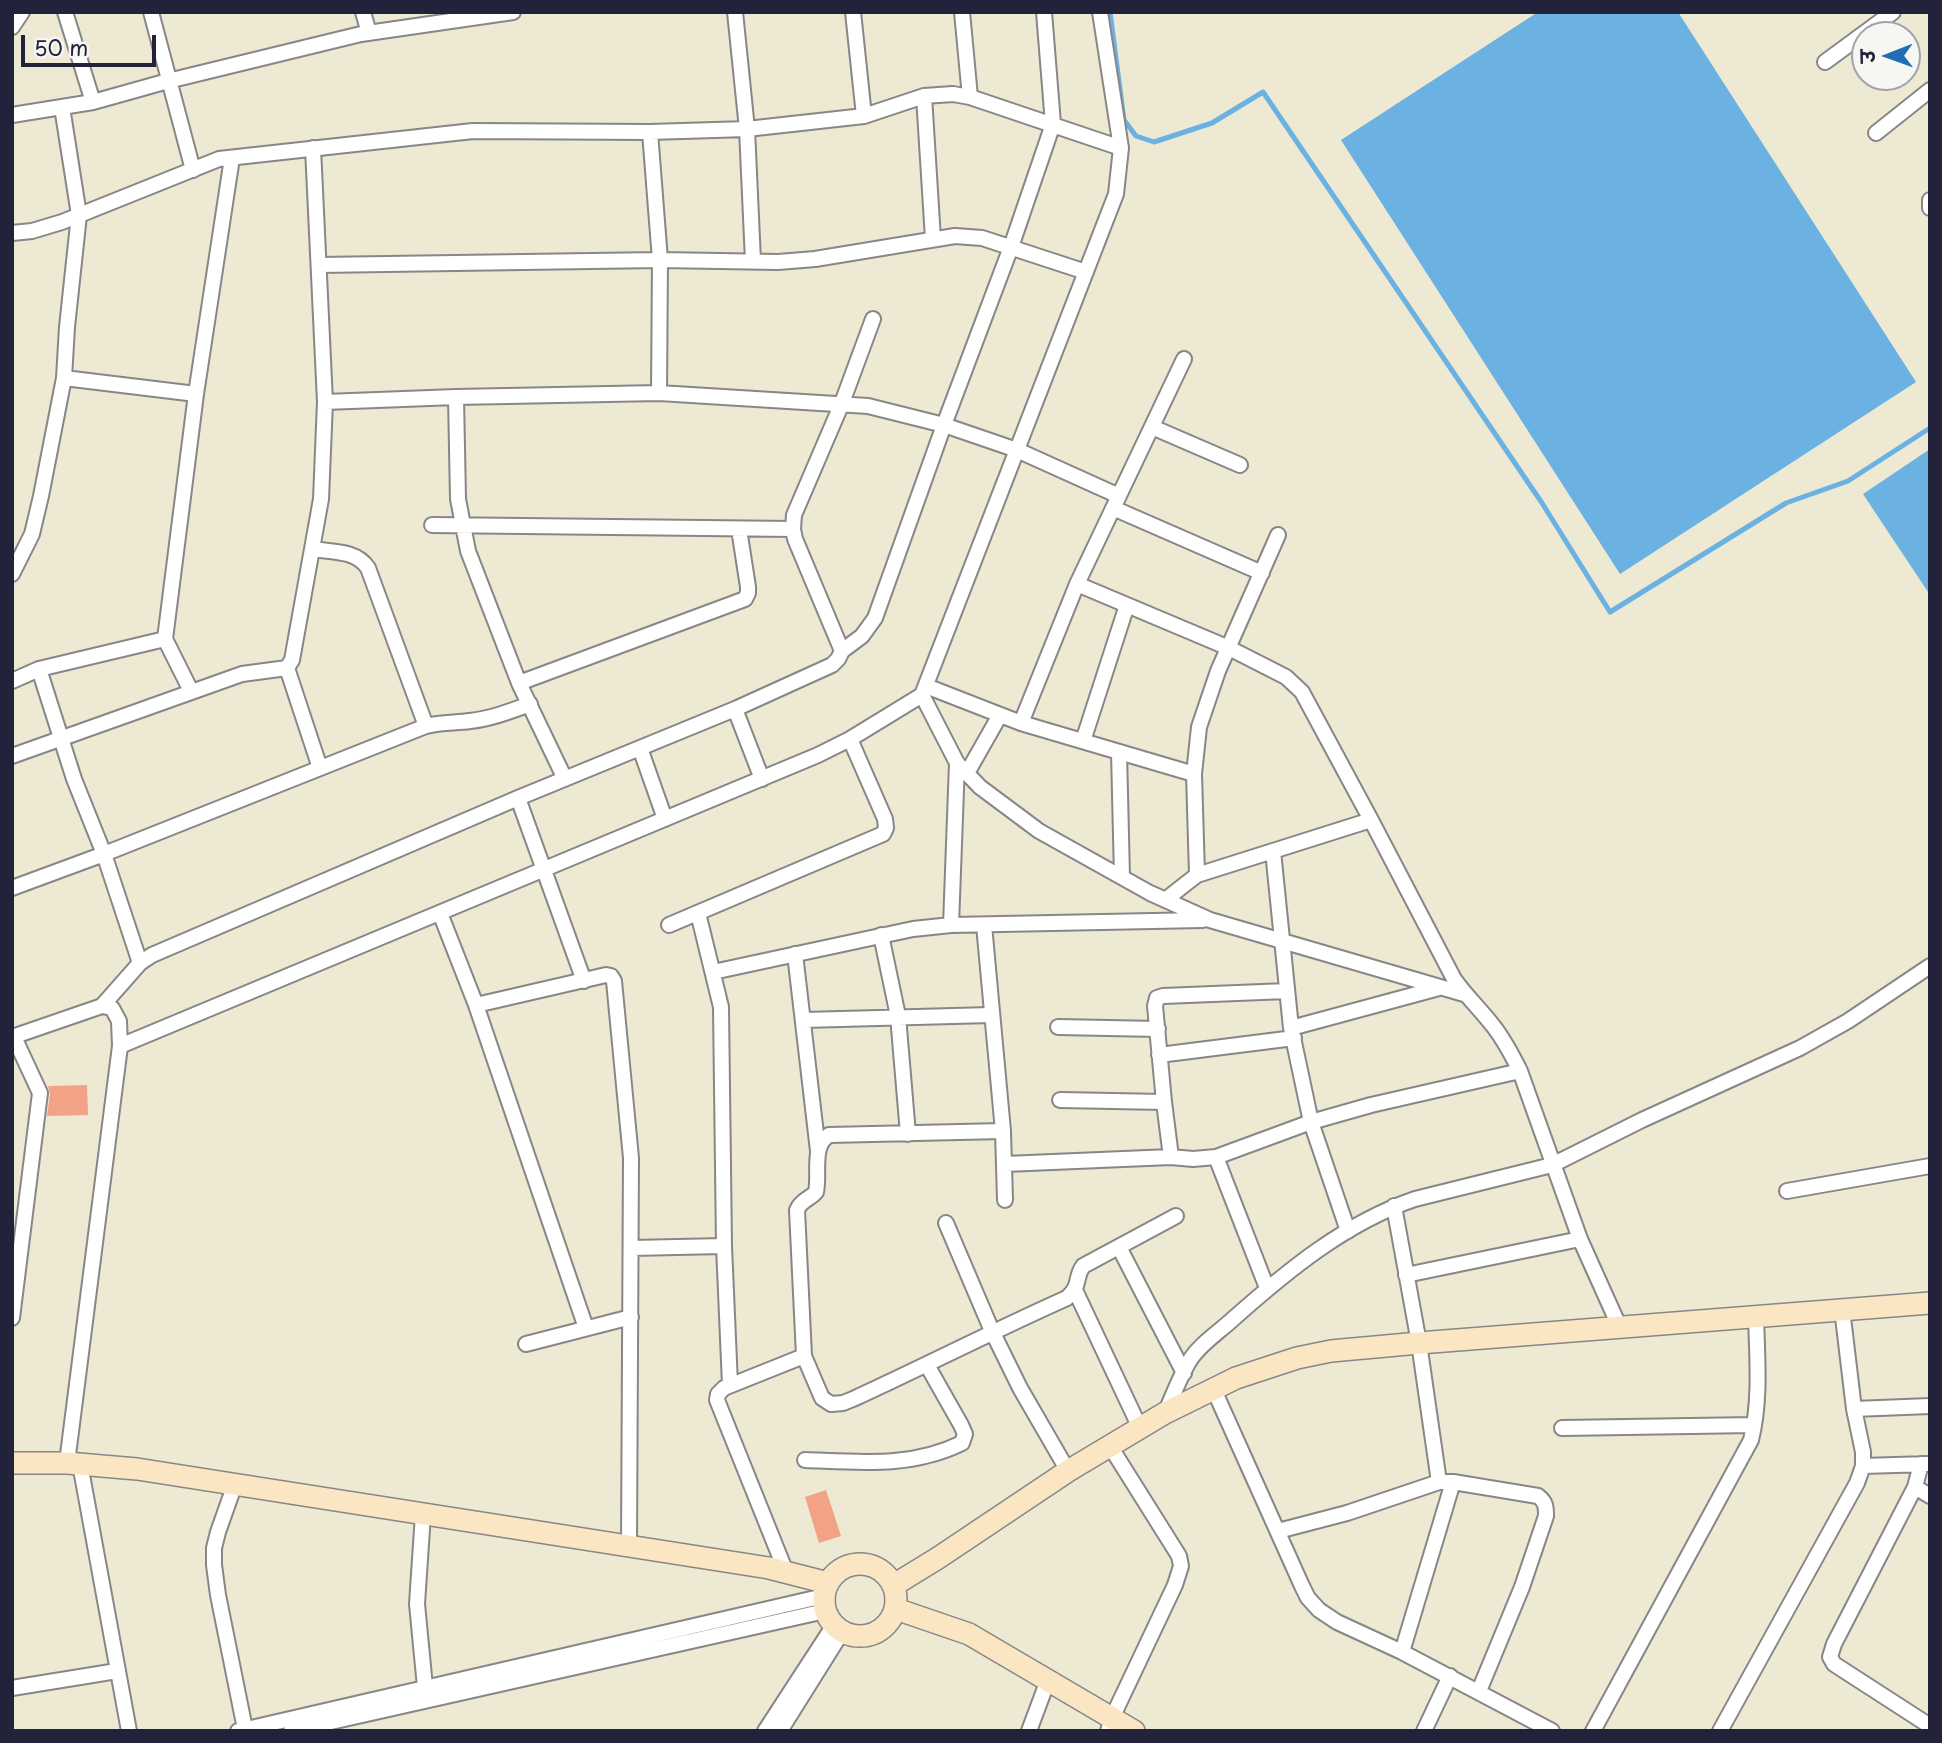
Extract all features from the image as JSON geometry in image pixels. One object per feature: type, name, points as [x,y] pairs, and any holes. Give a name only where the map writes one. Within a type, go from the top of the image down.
[{"type":"main road","points":[[894,1585],[1068,1471],[1165,1413],[1236,1378],[1297,1358],[1331,1351],[1419,1343],[1930,1303]]},
{"type":"main road","points":[[12,1462],[74,1463],[137,1469],[769,1568],[786,1572],[831,1609],[856,1637],[870,1635],[886,1626],[896,1609],[894,1585],[877,1568],[864,1564],[849,1566],[833,1576],[831,1609]]},
{"type":"main road","points":[[896,1609],[969,1634],[1048,1680],[1110,1724],[1134,1731]]},
{"type":"street","points":[[12,27],[22,12]]},
{"type":"street","points":[[65,12],[93,102]]},
{"type":"street","points":[[151,12],[192,170]]},
{"type":"street","points":[[363,12],[369,33]]},
{"type":"street","points":[[12,115],[93,102],[168,81],[369,33],[481,14],[513,12]]},
{"type":"street","points":[[735,12],[747,129],[753,261]]},
{"type":"street","points":[[853,12],[864,116]]},
{"type":"street","points":[[962,12],[970,97]]},
{"type":"street","points":[[12,1318],[19,1209],[40,1093],[13,1037],[102,1006],[140,963],[152,955],[518,798],[735,709],[832,665],[842,651],[862,636],[875,618],[1011,247],[1053,124],[1044,12]]},
{"type":"street","points":[[120,1046],[818,755],[850,739],[924,691],[1116,194],[1121,148],[1100,12]]},
{"type":"street","points":[[1825,62],[1893,12]]},
{"type":"street","points":[[1876,133],[1930,90]]},
{"type":"street","points":[[12,233],[32,231],[79,215],[219,159],[473,131],[650,132],[747,129],[864,116],[924,96],[953,94],[970,97],[1121,148]]},
{"type":"street","points":[[924,96],[933,239]]},
{"type":"street","points":[[12,574],[32,534],[64,378],[79,215],[62,107]]},
{"type":"street","points":[[650,132],[660,260],[659,393]]},
{"type":"street","points":[[313,148],[325,402],[321,499],[293,654],[287,668],[320,768]]},
{"type":"street","points":[[191,691],[165,639],[196,394],[232,158]]},
{"type":"street","points":[[1930,200],[1930,208]]},
{"type":"street","points":[[318,265],[660,260],[778,262],[815,259],[955,236],[982,238],[1086,272]]},
{"type":"street","points":[[842,651],[799,549],[793,529],[794,515],[842,403],[873,319]]},
{"type":"street","points":[[1021,723],[1077,584],[1184,359]]},
{"type":"street","points":[[64,378],[196,394]]},
{"type":"street","points":[[325,402],[659,393],[842,403],[893,411],[1017,450],[1262,573]]},
{"type":"street","points":[[456,397],[458,499],[468,551],[519,682],[565,779]]},
{"type":"street","points":[[1152,427],[1240,465]]},
{"type":"street","points":[[432,525],[793,529]]},
{"type":"street","points":[[519,682],[745,599],[748,587],[739,529]]},
{"type":"street","points":[[1198,875],[1194,774],[1199,727],[1218,671],[1278,536]]},
{"type":"street","points":[[312,549],[356,556],[363,560],[426,726]]},
{"type":"street","points":[[1077,584],[1230,648],[1286,677],[1302,692],[1464,995],[1496,1029],[1510,1051],[1520,1071],[1580,1239],[1620,1328]]},
{"type":"street","points":[[1083,741],[1127,605]]},
{"type":"street","points":[[12,681],[39,669],[165,639]]},
{"type":"street","points":[[12,756],[242,674],[287,668]]},
{"type":"street","points":[[39,669],[74,779],[104,854],[140,963]]},
{"type":"street","points":[[924,691],[1194,774]]},
{"type":"street","points":[[924,691],[962,768],[980,787],[1039,831],[1165,900],[1210,920],[1464,995]]},
{"type":"street","points":[[12,888],[426,726],[471,721],[530,704]]},
{"type":"street","points":[[735,709],[762,779]]},
{"type":"street","points":[[951,925],[962,768],[1000,715]]},
{"type":"street","points":[[669,925],[883,834],[887,828],[885,819],[850,739]]},
{"type":"street","points":[[640,748],[665,819]]},
{"type":"street","points":[[1119,752],[1122,877]]},
{"type":"street","points":[[518,798],[584,981]]},
{"type":"street","points":[[1165,900],[1198,875],[1371,820]]},
{"type":"street","points":[[1273,851],[1292,1033],[1311,1122],[1348,1231]]},
{"type":"street","points":[[440,913],[476,1005],[586,1328]]},
{"type":"street","points":[[698,913],[721,1007],[724,1246],[730,1385]]},
{"type":"street","points":[[713,972],[881,935],[951,925],[1210,920]]},
{"type":"street","points":[[984,925],[1003,1131],[1005,1200]]},
{"type":"street","points":[[881,935],[898,1016],[908,1134]]},
{"type":"street","points":[[795,954],[818,1151],[816,1192],[799,1205],[797,1210],[804,1356],[822,1398],[831,1404],[853,1399],[992,1331],[1067,1298],[1075,1290],[1079,1271],[1083,1266],[1176,1216]]},
{"type":"street","points":[[1165,1413],[1191,1359],[1207,1342],[1292,1268],[1348,1231],[1394,1206],[1415,1199],[1552,1166],[1642,1120],[1800,1048],[1848,1021],[1930,966]]},
{"type":"street","points":[[476,1005],[606,975],[611,976],[616,987],[631,1158],[629,1546]]},
{"type":"street","points":[[1159,1055],[1292,1033],[1441,988]]},
{"type":"street","points":[[1171,1157],[1154,1006],[1157,998],[1287,991]]},
{"type":"street","points":[[102,1006],[112,1008],[119,1021],[120,1046],[74,1463],[129,1731]]},
{"type":"street","points":[[803,1020],[991,1015]]},
{"type":"street","points":[[1058,1027],[1158,1029]]},
{"type":"street","points":[[1005,1164],[1216,1157],[1311,1122],[1371,1105],[1520,1071]]},
{"type":"street","points":[[1060,1100],[1164,1102]]},
{"type":"street","points":[[818,1151],[821,1142],[829,1135],[1003,1131]]},
{"type":"street","points":[[1216,1157],[1267,1288]]},
{"type":"street","points":[[1787,1191],[1930,1166]]},
{"type":"street","points":[[1394,1206],[1446,1482],[1402,1652]]},
{"type":"street","points":[[946,1223],[992,1331],[1020,1388],[1068,1471]]},
{"type":"street","points":[[1406,1275],[1580,1239]]},
{"type":"street","points":[[631,1248],[724,1246]]},
{"type":"street","points":[[1119,1247],[1184,1373]]},
{"type":"street","points":[[1075,1290],[1140,1428]]},
{"type":"street","points":[[1720,1731],[1857,1483],[1863,1466],[1842,1309]]},
{"type":"street","points":[[1593,1731],[1745,1454],[1755,1425],[1756,1315]]},
{"type":"street","points":[[526,1344],[631,1317]]},
{"type":"street","points":[[786,1572],[717,1400],[718,1394],[730,1385],[804,1356]]},
{"type":"street","points":[[805,1460],[905,1461],[962,1443],[965,1434],[961,1425],[927,1365]]},
{"type":"street","points":[[1214,1390],[1302,1586],[1319,1610],[1337,1622],[1479,1691],[1546,1729]]},
{"type":"street","points":[[1854,1409],[1930,1406]]},
{"type":"street","points":[[1562,1428],[1755,1425]]},
{"type":"street","points":[[1110,1446],[1179,1556],[1181,1566],[1175,1585],[1110,1724]]},
{"type":"street","points":[[1863,1466],[1925,1464],[1833,1644],[1830,1657],[1834,1664],[1930,1726]]},
{"type":"street","points":[[1278,1531],[1348,1513],[1446,1482],[1543,1499],[1546,1516],[1522,1587],[1479,1691]]},
{"type":"street","points":[[235,1484],[218,1532],[214,1565],[242,1730],[425,1687],[831,1609]]},
{"type":"street","points":[[1915,1487],[1930,1496]]},
{"type":"street","points":[[423,1514],[417,1604],[425,1687]]},
{"type":"street","points":[[291,1731],[831,1609]]},
{"type":"street","points":[[765,1731],[831,1609]]},
{"type":"street","points":[[780,1731],[831,1609]]},
{"type":"street","points":[[12,1688],[117,1671]]},
{"type":"street","points":[[1424,1731],[1450,1676]]},
{"type":"street","points":[[1029,1731],[1048,1680]]},
{"type":"water","points":[[1538,12],[1678,12],[1916,382],[1620,574],[1341,140]]},
{"type":"water","points":[[1930,449],[1930,595],[1863,494]]},
{"type":"building","points":[[87,1085],[88,1115],[47,1116],[50,1094],[48,1086]]},
{"type":"building","points":[[826,1490],[841,1536],[819,1543],[805,1497]]},
{"type":"waterway","points":[[1110,12],[1124,120],[1136,136],[1154,142],[1212,123],[1263,92],[1542,503],[1610,612],[1786,503],[1848,481],[1930,428]]}]
